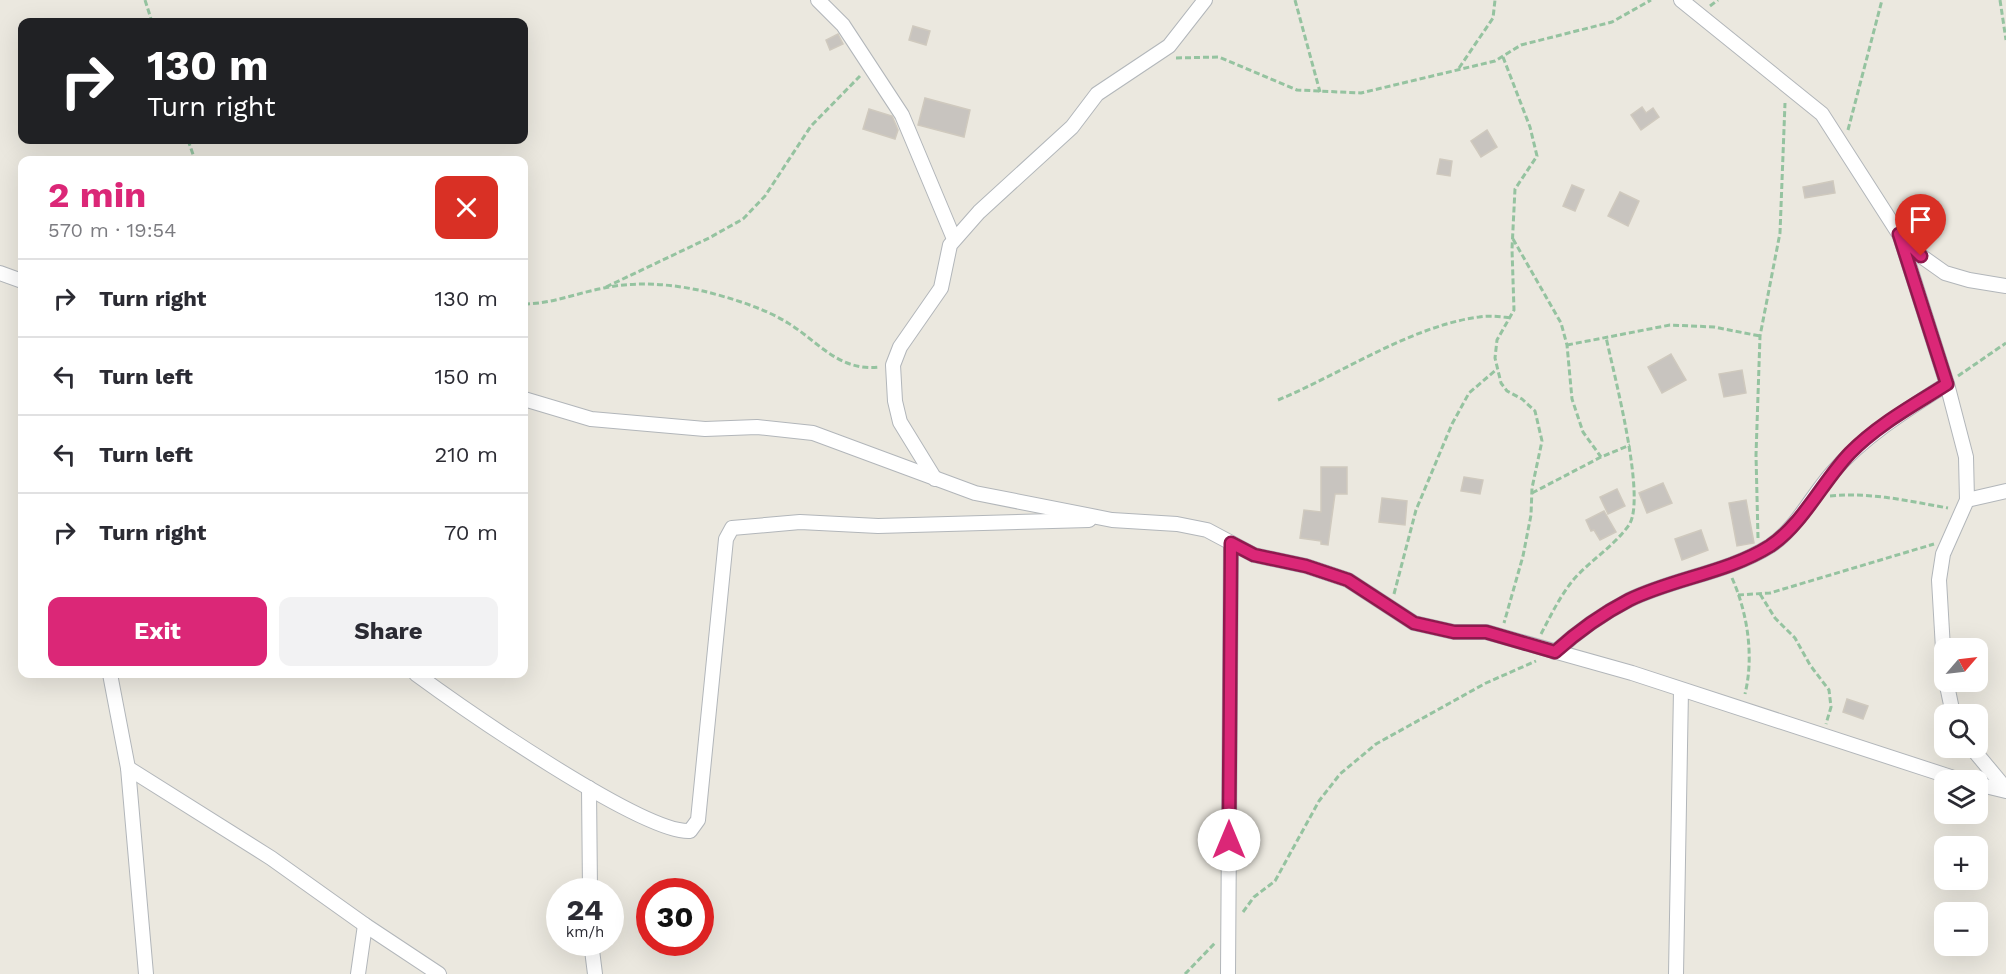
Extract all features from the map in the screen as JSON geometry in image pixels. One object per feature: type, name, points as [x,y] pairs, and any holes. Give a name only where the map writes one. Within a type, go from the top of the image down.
[{"type":"street","points":[[818,0],[843,25],[872,65],[902,115],[954,239]]},
{"type":"street","points":[[935,479],[900,422],[895,401],[893,365],[900,347],[941,288],[945,260],[954,239],[979,212],[1072,127],[1097,94],[1110,83],[1155,57],[1168,46],[1205,0]]},
{"type":"street","points":[[1681,0],[1822,114],[1899,234],[1947,384],[1966,457],[1965,506],[1943,554],[1939,580],[1942,638]]},
{"type":"street","points":[[1899,234],[1945,273],[1969,280],[2006,286]]},
{"type":"street","points":[[0,273],[18,280]]},
{"type":"street","points":[[1554,652],[1573,636],[1630,600],[1726,565],[1770,545],[1790,528],[1853,451],[1889,421],[1947,384]]},
{"type":"street","points":[[528,400],[591,419],[705,429],[757,427],[813,433],[975,493],[1112,520]]},
{"type":"street","points":[[1965,506],[2006,491]]},
{"type":"street","points":[[435,680],[589,788],[654,823],[678,832],[690,831],[698,820],[726,539],[732,528],[800,522],[878,525],[1112,520],[1177,524],[1207,530],[1254,555],[1306,566],[1348,580],[1414,623],[1431,628],[1500,636],[1632,673],[1934,772]]},
{"type":"street","points":[[1228,974],[1231,543]]},
{"type":"street","points":[[111,678],[128,768],[146,974]]},
{"type":"street","points":[[1676,974],[1681,690]]},
{"type":"street","points":[[1980,758],[2006,790]]},
{"type":"street","points":[[128,768],[271,858],[365,925],[440,974]]},
{"type":"street","points":[[1988,786],[2006,790]]},
{"type":"street","points":[[589,788],[590,878]]},
{"type":"street","points":[[358,974],[365,925]]},
{"type":"street","points":[[593,956],[595,974]]},
{"type":"path","points":[[145,0],[151,18]]},
{"type":"path","points":[[1295,0],[1320,92]]},
{"type":"path","points":[[1458,69],[1493,18],[1495,0]]},
{"type":"path","points":[[1155,57],[1219,57],[1297,90],[1371,91],[1503,57],[1521,45],[1612,22],[1651,0]]},
{"type":"path","points":[[1844,146],[1882,0]]},
{"type":"path","points":[[2000,0],[2006,40]]},
{"type":"path","points":[[1500,636],[1523,556],[1542,441],[1539,420],[1531,405],[1507,391],[1497,369],[1495,358],[1497,340],[1512,318],[1515,299],[1512,238],[1515,189],[1537,156],[1530,127],[1503,57]]},
{"type":"path","points":[[528,303],[561,299],[605,287],[709,238],[743,219],[765,196],[811,126],[872,65]]},
{"type":"path","points":[[1758,551],[1756,455],[1760,336],[1780,233],[1782,130],[1787,86]]},
{"type":"path","points":[[1512,238],[1550,300],[1561,323],[1567,345],[1572,399],[1583,432],[1601,457]]},
{"type":"path","points":[[605,287],[659,284],[704,292],[758,309],[789,323],[834,358],[855,366],[873,368],[893,365]]},
{"type":"path","points":[[1278,400],[1316,384],[1363,359],[1452,322],[1481,316],[1512,318]]},
{"type":"path","points":[[1567,345],[1670,325],[1714,327],[1760,336]]},
{"type":"path","points":[[1534,646],[1557,602],[1575,578],[1597,561],[1630,524],[1634,509],[1631,445],[1606,337]]},
{"type":"path","points":[[1947,384],[2006,343]]},
{"type":"path","points":[[1390,608],[1416,510],[1452,424],[1469,393],[1497,369]]},
{"type":"path","points":[[1532,493],[1601,457],[1631,445]]},
{"type":"path","points":[[1813,498],[1874,494],[1895,501],[1965,506]]},
{"type":"path","points":[[1738,595],[1760,594],[1822,579],[1890,555],[1950,539]]},
{"type":"path","points":[[1726,565],[1738,595],[1750,655],[1750,673],[1740,709]]},
{"type":"path","points":[[1760,594],[1775,618],[1795,638],[1810,665],[1829,690],[1831,707],[1821,736]]},
{"type":"path","points":[[1185,974],[1228,932],[1246,904],[1275,881],[1319,801],[1340,774],[1376,744],[1486,683],[1554,652]]},
{"type":"building","points":[[913,26],[930,31],[926,45],[909,40]]},
{"type":"building","points":[[838,34],[843,44],[830,50],[826,40]]},
{"type":"building","points":[[925,98],[970,110],[964,137],[918,125]]},
{"type":"building","points":[[1642,107],[1646,113],[1653,108],[1659,117],[1641,130],[1631,115]]},
{"type":"building","points":[[869,109],[892,116],[898,130],[895,139],[863,129]]},
{"type":"building","points":[[1487,130],[1497,147],[1481,157],[1471,141]]},
{"type":"building","points":[[1440,159],[1452,161],[1450,176],[1437,174]]},
{"type":"building","points":[[1833,181],[1835,193],[1805,198],[1803,187]]},
{"type":"building","points":[[1572,185],[1584,190],[1575,211],[1563,206]]},
{"type":"building","points":[[1620,192],[1639,201],[1628,226],[1608,216]]},
{"type":"building","points":[[1671,354],[1686,380],[1662,393],[1648,367]]},
{"type":"building","points":[[1742,370],[1746,393],[1724,397],[1719,374]]},
{"type":"building","points":[[1321,467],[1347,467],[1347,494],[1335,494],[1328,545],[1321,544],[1321,541],[1300,538],[1304,510],[1321,512]]},
{"type":"building","points":[[1464,477],[1483,480],[1480,494],[1461,491]]},
{"type":"building","points":[[1663,483],[1672,503],[1647,513],[1639,493]]},
{"type":"building","points":[[1617,489],[1625,506],[1608,514],[1600,497]]},
{"type":"building","points":[[1382,498],[1407,501],[1405,525],[1379,522]]},
{"type":"building","points":[[1746,500],[1754,543],[1737,546],[1729,503]]},
{"type":"building","points":[[1604,511],[1616,532],[1600,540],[1594,530],[1591,531],[1586,520]]},
{"type":"building","points":[[1701,530],[1708,550],[1682,560],[1675,539]]},
{"type":"building","points":[[1847,699],[1868,706],[1863,719],[1843,712]]},
{"type":"route","points":[[1229,840],[1231,543],[1254,555],[1306,566],[1348,580],[1414,623],[1454,632],[1486,632],[1555,652],[1573,636],[1630,600],[1743,559],[1770,545],[1790,528],[1831,474],[1853,451],[1889,421],[1947,384],[1899,234],[1921,256]]}]
